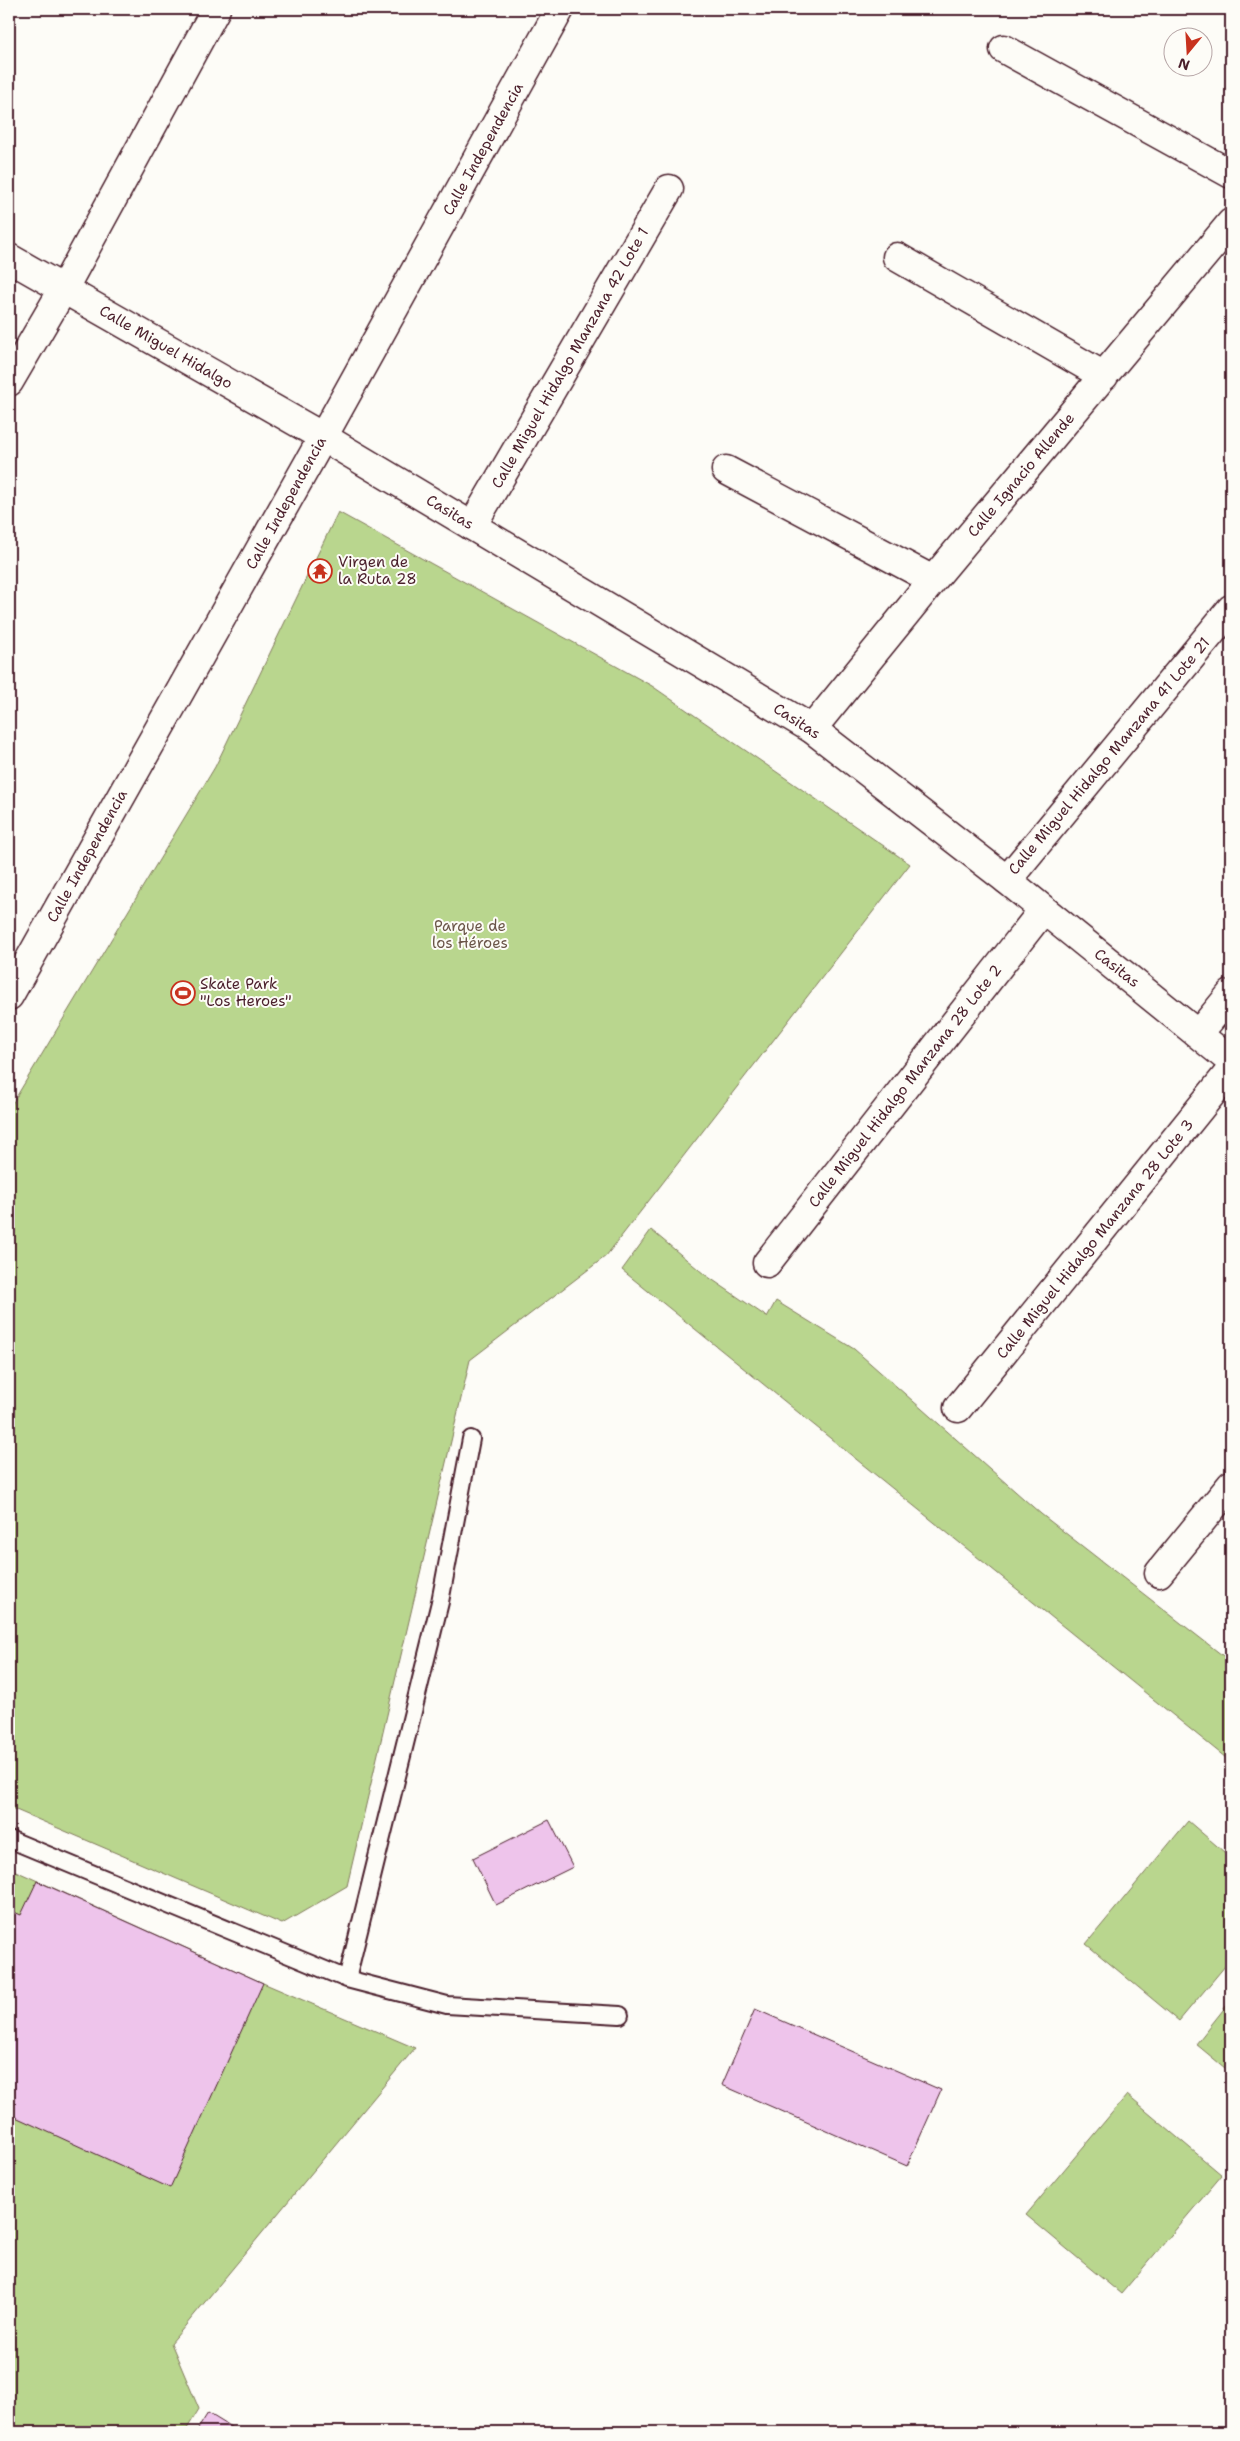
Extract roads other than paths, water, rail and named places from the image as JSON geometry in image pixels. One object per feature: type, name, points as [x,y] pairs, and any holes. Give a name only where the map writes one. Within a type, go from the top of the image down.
[{"type":"street","points":[[9,382],[64,288],[216,9]]},
{"type":"street","name":"Calle Independencia","points":[[9,996],[323,437],[560,9]]},
{"type":"street","points":[[1004,49],[1231,174]]},
{"type":"street","name":"Calle Miguel Hidalgo Manzana 42 Lote 1","points":[[472,526],[669,189]]},
{"type":"street","name":"Calle Ignacio Allende","points":[[812,729],[933,580],[1231,223]]},
{"type":"street","points":[[897,257],[1104,376]]},
{"type":"street","name":"Calle Miguel Hidalgo","points":[[9,258],[323,437]]},
{"type":"street","name":"Casitas","points":[[323,437],[812,729],[1007,880],[1231,1060]]},
{"type":"street","points":[[726,470],[933,580]]},
{"type":"street","name":"Calle Miguel Hidalgo Manzana 41 Lote 21","points":[[1007,880],[1231,610]]},
{"type":"street","name":"Calle Miguel Hidalgo Manzana 28 Lote 2","points":[[767,1263],[1043,910]]},
{"type":"street","points":[[1199,1033],[1231,994]]},
{"type":"street","name":"Calle Miguel Hidalgo Manzana 28 Lote 3","points":[[958,1408],[1231,1070]]},
{"type":"street","points":[[1159,1573],[1231,1484]]},
{"type":"lane","points":[[347,1979],[440,1602],[471,1439]]},
{"type":"lane","points":[[9,1839],[347,1979],[446,2005],[620,2015]]},
{"type":"place","name":"Virgen de la Ruta 28","points":[[320,571]]},
{"type":"place","name":"Skate Park \"Los Heroes\"","points":[[183,993]]},
{"type":"park label","name":"Parque de los Héroes","points":[[470,934]]}]
